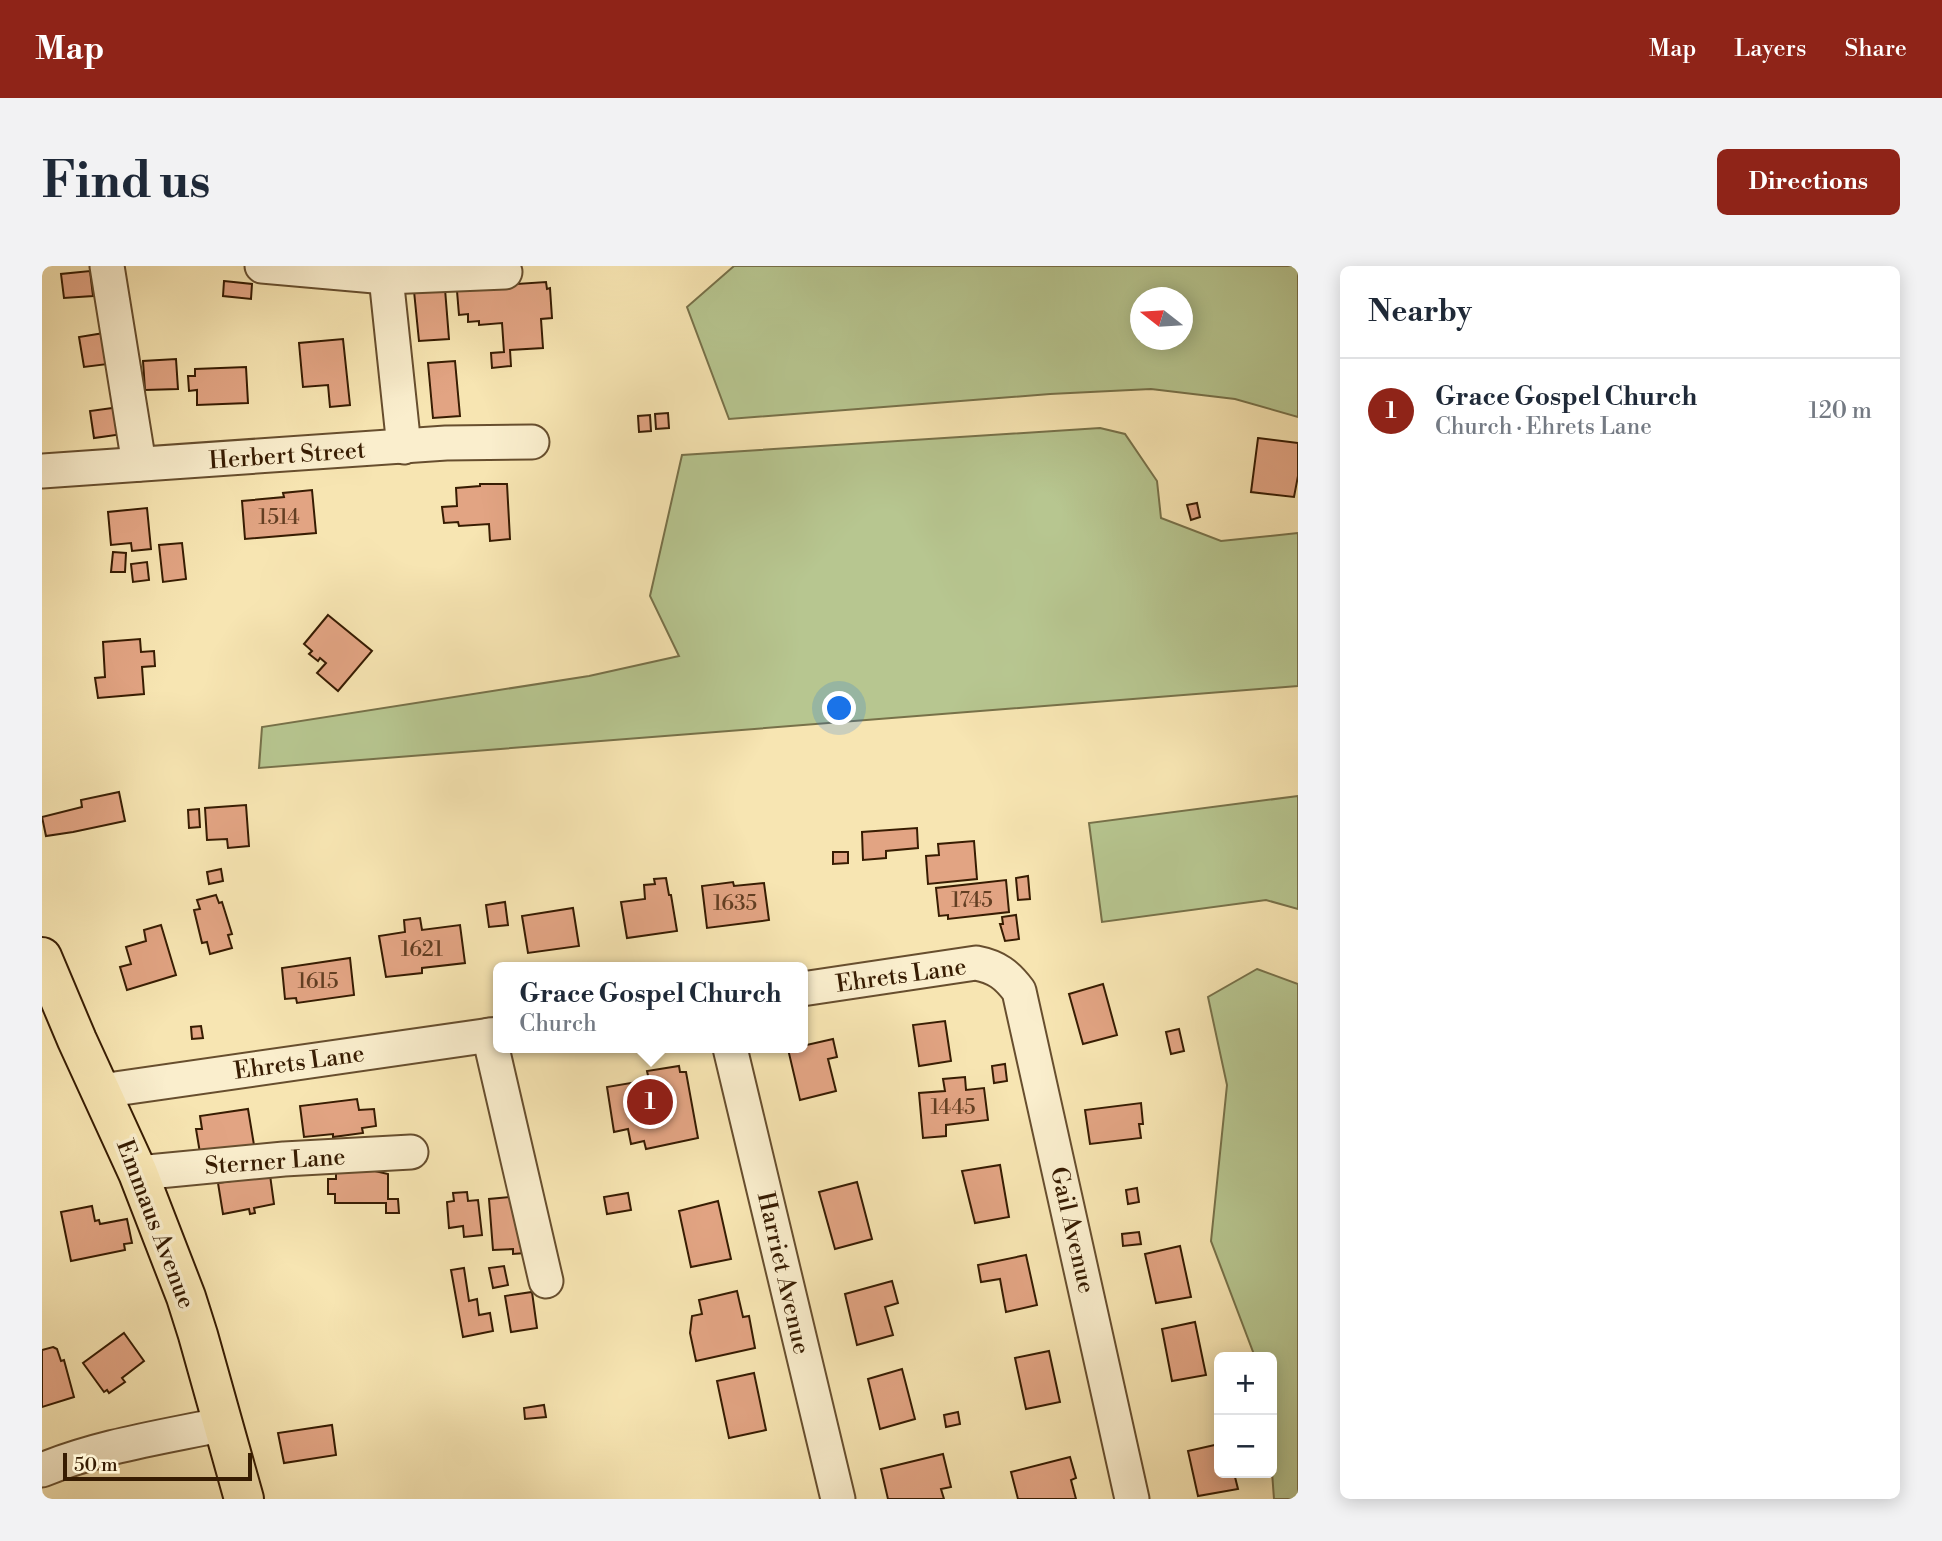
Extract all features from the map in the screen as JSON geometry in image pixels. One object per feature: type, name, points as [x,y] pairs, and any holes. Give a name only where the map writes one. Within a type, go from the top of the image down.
[{"type":"main road","name":"Emmaus Avenue","points":[[42,957],[138,1173],[186,1297],[244,1499]]},
{"type":"street","points":[[107,266],[139,464]]},
{"type":"street","points":[[262,266],[386,277],[505,272]]},
{"type":"street","points":[[386,277],[404,447]]},
{"type":"street","name":"Herbert Street","points":[[42,471],[446,443],[532,442]]},
{"type":"street","name":"Ehrets Lane","points":[[808,988],[976,963],[999,970]]},
{"type":"street","name":"Gail Avenue","points":[[999,970],[1010,978],[1020,992],[1132,1499]]},
{"type":"street","name":"Ehrets Lane","points":[[101,1091],[493,1034]]},
{"type":"street","points":[[497,1053],[546,1281]]},
{"type":"street","name":"Harriet Avenue","points":[[731,1053],[838,1499]]},
{"type":"street","name":"Sterner Lane","points":[[138,1173],[284,1159],[411,1152]]},
{"type":"street","points":[[42,1470],[110,1448],[224,1424]]},
{"type":"green space","points":[[734,266],[1298,266],[1298,417],[1235,399],[1151,389],[1050,394],[729,419],[687,307]]},
{"type":"green space","points":[[1100,428],[1125,434],[1157,481],[1161,518],[1221,541],[1298,533],[1298,686],[259,768],[262,727],[589,676],[679,656],[650,596],[682,455]]},
{"type":"green space","points":[[1298,796],[1298,909],[1266,900],[1102,922],[1089,823]]},
{"type":"green space","points":[[1257,969],[1298,984],[1298,1499],[1274,1499],[1272,1478],[1277,1478],[1277,1352],[1253,1352],[1211,1241],[1227,1085],[1208,997]]},
{"type":"building","points":[[90,271],[93,296],[64,298],[61,274]]},
{"type":"building","points":[[224,281],[252,284],[251,299],[223,296]]},
{"type":"building","points":[[516,281],[517,284],[546,282],[547,289],[550,288],[552,318],[541,319],[543,348],[510,350],[511,366],[492,368],[491,353],[504,352],[502,323],[479,325],[479,321],[468,322],[468,314],[459,315],[457,291],[501,288]]},
{"type":"building","points":[[445,289],[449,339],[419,341],[414,291]]},
{"type":"building","points":[[104,333],[108,364],[84,367],[79,337]]},
{"type":"building","points":[[343,339],[350,405],[330,407],[328,385],[303,387],[299,343]]},
{"type":"building","points":[[176,359],[178,389],[145,390],[143,361]]},
{"type":"building","points":[[455,361],[460,416],[433,418],[428,363]]},
{"type":"building","points":[[246,367],[248,403],[197,405],[197,390],[189,391],[188,376],[195,376],[195,369]]},
{"type":"building","points":[[120,407],[123,434],[94,438],[90,411]]},
{"type":"building","points":[[668,413],[669,428],[656,429],[655,414]]},
{"type":"building","points":[[650,415],[651,431],[639,432],[638,416]]},
{"type":"building","points":[[1258,438],[1298,443],[1298,476],[1294,497],[1251,492]]},
{"type":"building","points":[[480,484],[507,484],[510,539],[490,541],[489,524],[459,526],[458,522],[444,523],[442,507],[457,506],[456,488]]},
{"type":"building","points":[[312,490],[316,533],[245,539],[242,501],[284,497],[283,493]]},
{"type":"building","points":[[1197,503],[1200,517],[1191,520],[1187,505]]},
{"type":"building","points":[[147,508],[151,549],[132,551],[131,543],[111,545],[108,512]]},
{"type":"building","points":[[182,543],[186,579],[163,582],[159,545]]},
{"type":"building","points":[[113,552],[126,553],[125,572],[111,572]]},
{"type":"building","points":[[147,562],[149,580],[133,582],[131,564]]},
{"type":"building","points":[[328,615],[372,651],[338,691],[317,673],[326,663],[309,654],[312,651],[304,644]]},
{"type":"building","points":[[140,639],[141,652],[154,651],[155,666],[142,667],[144,694],[98,698],[95,678],[105,677],[103,642]]},
{"type":"building","points":[[119,792],[125,821],[46,836],[42,817],[82,807],[81,800]]},
{"type":"building","points":[[246,805],[249,846],[228,848],[227,839],[207,840],[205,808]]},
{"type":"building","points":[[199,809],[200,827],[189,828],[188,810]]},
{"type":"building","points":[[917,828],[918,848],[886,851],[886,858],[863,860],[862,832]]},
{"type":"building","points":[[974,841],[977,879],[928,884],[926,856],[939,855],[938,844]]},
{"type":"building","points":[[833,852],[848,852],[848,863],[833,864]]},
{"type":"building","points":[[221,869],[223,881],[209,884],[207,872]]},
{"type":"building","points":[[1028,876],[1030,899],[1018,900],[1016,878]]},
{"type":"building","points":[[666,878],[677,931],[627,938],[621,902],[645,899],[644,885],[655,884],[654,879]]},
{"type":"building","points":[[1006,880],[1009,912],[948,919],[948,915],[939,916],[936,888]]},
{"type":"building","points":[[733,882],[734,886],[764,883],[769,920],[707,928],[702,886]]},
{"type":"building","points":[[216,895],[219,903],[222,902],[232,934],[228,935],[232,948],[210,954],[207,942],[202,943],[194,910],[200,909],[197,900]]},
{"type":"building","points":[[505,902],[508,925],[489,927],[486,905]]},
{"type":"building","points":[[573,908],[579,946],[528,953],[522,916]]},
{"type":"building","points":[[1016,915],[1019,939],[1005,941],[1000,924],[1003,924],[1002,917]]},
{"type":"building","points":[[420,918],[422,930],[460,925],[465,963],[422,968],[422,973],[386,977],[379,936],[405,932],[404,920]]},
{"type":"building","points":[[161,925],[176,975],[127,990],[120,967],[131,964],[126,947],[146,941],[144,930]]},
{"type":"building","points":[[350,958],[354,995],[297,1003],[296,998],[285,999],[282,968]]},
{"type":"building","points":[[1103,984],[1117,1035],[1083,1044],[1069,994]]},
{"type":"building","points":[[945,1021],[951,1061],[919,1066],[913,1025]]},
{"type":"building","points":[[201,1026],[203,1038],[192,1039],[191,1027]]},
{"type":"building","points":[[1179,1029],[1184,1051],[1171,1054],[1166,1032]]},
{"type":"building","points":[[833,1039],[837,1057],[828,1059],[836,1091],[800,1100],[789,1053],[808,1053],[808,1045]]},
{"type":"building","points":[[1005,1064],[1007,1081],[994,1083],[992,1066]]},
{"type":"building","points":[[679,1066],[680,1072],[686,1072],[698,1138],[646,1149],[644,1141],[631,1144],[628,1129],[614,1132],[607,1087],[649,1080],[647,1071]]},
{"type":"building","points":[[965,1077],[966,1090],[984,1088],[988,1120],[946,1125],[946,1136],[923,1138],[919,1093],[945,1091],[943,1079]]},
{"type":"building","points":[[357,1099],[359,1110],[374,1109],[376,1126],[362,1128],[363,1133],[304,1137],[300,1106]]},
{"type":"building","points":[[1141,1103],[1141,1138],[1090,1144],[1085,1110]]},
{"type":"building","points":[[248,1109],[254,1145],[200,1153],[196,1129],[202,1129],[200,1116]]},
{"type":"building","points":[[1000,1165],[1009,1217],[975,1223],[962,1171]]},
{"type":"building","points":[[336,1166],[353,1166],[388,1174],[388,1199],[398,1199],[399,1213],[386,1213],[386,1203],[335,1203],[335,1194],[328,1194],[328,1179],[336,1179]]},
{"type":"building","points":[[270,1175],[274,1204],[254,1208],[255,1213],[250,1214],[249,1209],[223,1214],[218,1183]]},
{"type":"building","points":[[857,1182],[872,1239],[835,1249],[819,1192]]},
{"type":"building","points":[[1137,1188],[1139,1202],[1128,1204],[1126,1190]]},
{"type":"building","points":[[467,1192],[468,1201],[478,1200],[482,1235],[464,1237],[463,1226],[449,1228],[447,1202],[454,1201],[453,1193]]},
{"type":"building","points":[[628,1193],[631,1210],[607,1214],[604,1197]]},
{"type":"building","points":[[520,1196],[525,1253],[513,1254],[513,1249],[493,1250],[489,1199]]},
{"type":"building","points":[[718,1201],[731,1259],[691,1267],[679,1211]]},
{"type":"building","points":[[92,1206],[95,1221],[99,1220],[100,1224],[127,1219],[132,1243],[124,1244],[125,1250],[71,1261],[61,1212]]},
{"type":"building","points":[[1139,1232],[1141,1244],[1123,1246],[1122,1234]]},
{"type":"building","points":[[1180,1246],[1191,1297],[1156,1303],[1145,1254]]},
{"type":"building","points":[[1026,1255],[1037,1305],[1006,1312],[1000,1279],[981,1282],[978,1265]]},
{"type":"building","points":[[504,1266],[508,1285],[493,1288],[489,1268]]},
{"type":"building","points":[[464,1268],[469,1301],[477,1299],[479,1315],[490,1313],[493,1331],[463,1337],[451,1270]]},
{"type":"building","points":[[892,1281],[898,1303],[885,1307],[893,1335],[857,1345],[845,1294]]},
{"type":"building","points":[[737,1291],[743,1317],[749,1316],[755,1348],[696,1361],[690,1333],[692,1316],[702,1314],[699,1300]]},
{"type":"building","points":[[532,1292],[537,1328],[511,1332],[505,1296]]},
{"type":"building","points":[[1195,1322],[1206,1375],[1172,1381],[1162,1329]]},
{"type":"building","points":[[124,1333],[144,1361],[122,1378],[125,1382],[109,1393],[107,1390],[104,1392],[83,1363]]},
{"type":"building","points":[[53,1347],[57,1349],[61,1361],[64,1360],[74,1397],[42,1407],[42,1350]]},
{"type":"building","points":[[1049,1351],[1060,1402],[1026,1409],[1015,1358]]},
{"type":"building","points":[[902,1369],[915,1419],[880,1429],[868,1379]]},
{"type":"building","points":[[754,1373],[766,1430],[729,1438],[717,1381]]},
{"type":"building","points":[[544,1405],[546,1417],[525,1419],[524,1408]]},
{"type":"building","points":[[958,1412],[960,1424],[946,1427],[944,1415]]},
{"type":"building","points":[[332,1425],[336,1455],[284,1463],[278,1433]]},
{"type":"building","points":[[1214,1445],[1214,1478],[1235,1478],[1238,1489],[1198,1496],[1188,1451]]},
{"type":"building","points":[[943,1454],[951,1487],[941,1489],[944,1499],[888,1499],[881,1469]]},
{"type":"building","points":[[1070,1457],[1076,1478],[1071,1480],[1076,1499],[1018,1499],[1011,1472]]},
{"type":"place","name":"Grace Gospel Church","points":[[650,1102]]}]
